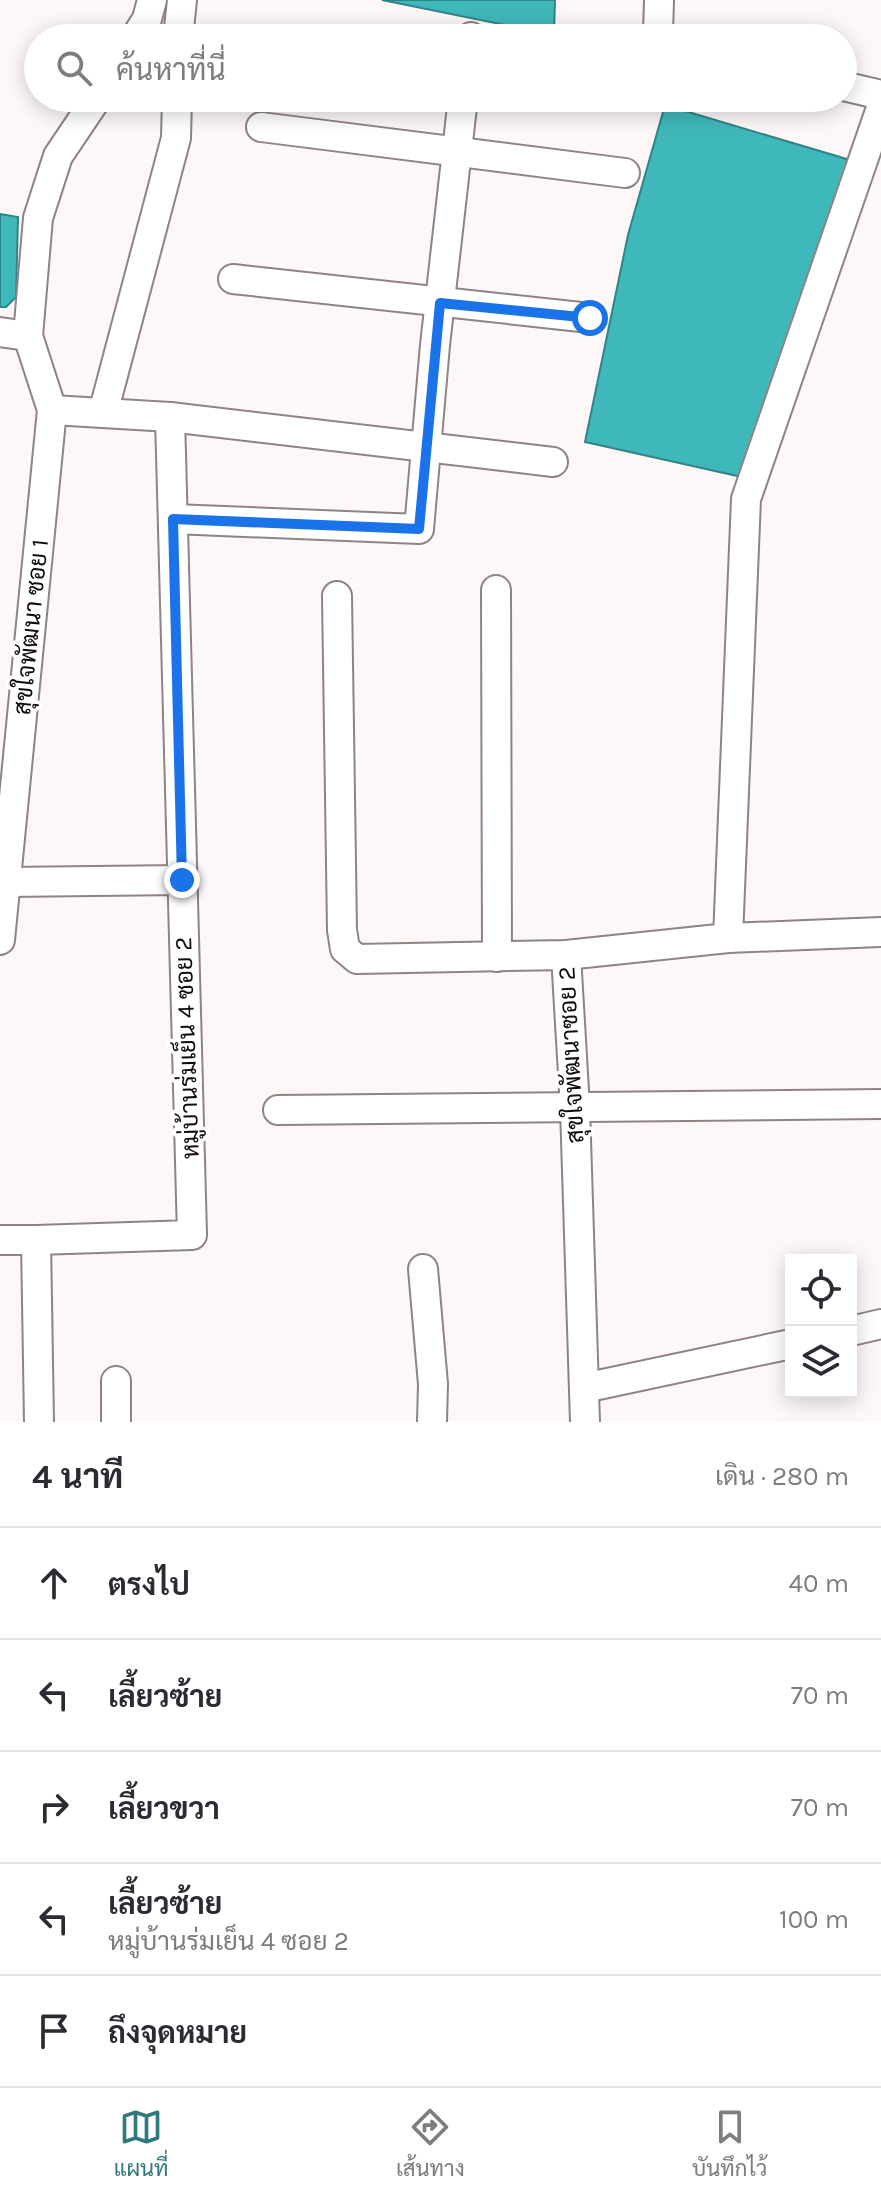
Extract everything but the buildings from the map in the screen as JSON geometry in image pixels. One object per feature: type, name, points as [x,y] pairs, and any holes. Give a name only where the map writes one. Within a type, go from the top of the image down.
[{"type":"street","points":[[144,24],[152,0]]},
{"type":"street","points":[[179,24],[182,0]]},
{"type":"street","points":[[658,24],[659,0]]},
{"type":"street","points":[[857,89],[881,95]]},
{"type":"street","points":[[88,112],[58,156],[38,218],[14,334],[52,410],[170,417],[553,462]]},
{"type":"street","points":[[103,413],[176,138],[177,112]]},
{"type":"street","points":[[173,519],[419,529],[461,112]]},
{"type":"street","points":[[728,938],[746,499],[878,124]]},
{"type":"street","points":[[261,127],[625,173]]},
{"type":"street","points":[[233,279],[590,318]]},
{"type":"street","name":"สุขใจพัฒนา ซอย 1","points":[[0,940],[52,410]]},
{"type":"street","name":"หมู่บ้านร่มเย็น 4 ซอย 2","points":[[0,1240],[192,1235],[170,417]]},
{"type":"street","points":[[496,590],[497,957]]},
{"type":"street","points":[[337,596],[342,930],[345,949],[357,959],[566,955]]},
{"type":"street","points":[[6,882],[182,880]]},
{"type":"street","name":"สุขใจพัฒนาซอย 2","points":[[585,1422],[575,1108],[566,955],[728,938],[881,932]]},
{"type":"street","points":[[278,1110],[881,1104]]},
{"type":"street","points":[[36,1240],[39,1422]]},
{"type":"street","points":[[423,1269],[433,1384],[432,1422]]},
{"type":"street","points":[[857,1330],[881,1324]]},
{"type":"street","points":[[584,1388],[785,1345]]},
{"type":"street","points":[[116,1381],[116,1422]]},
{"type":"water","points":[[382,0],[555,0],[554,24],[500,24]]},
{"type":"water","points":[[663,112],[689,112],[850,160],[742,477],[585,442],[628,235]]},
{"type":"water","points":[[0,214],[18,217],[16,297],[6,307],[0,307]]},
{"type":"route","points":[[182,880],[173,519],[419,529],[440,303],[590,318]]}]
